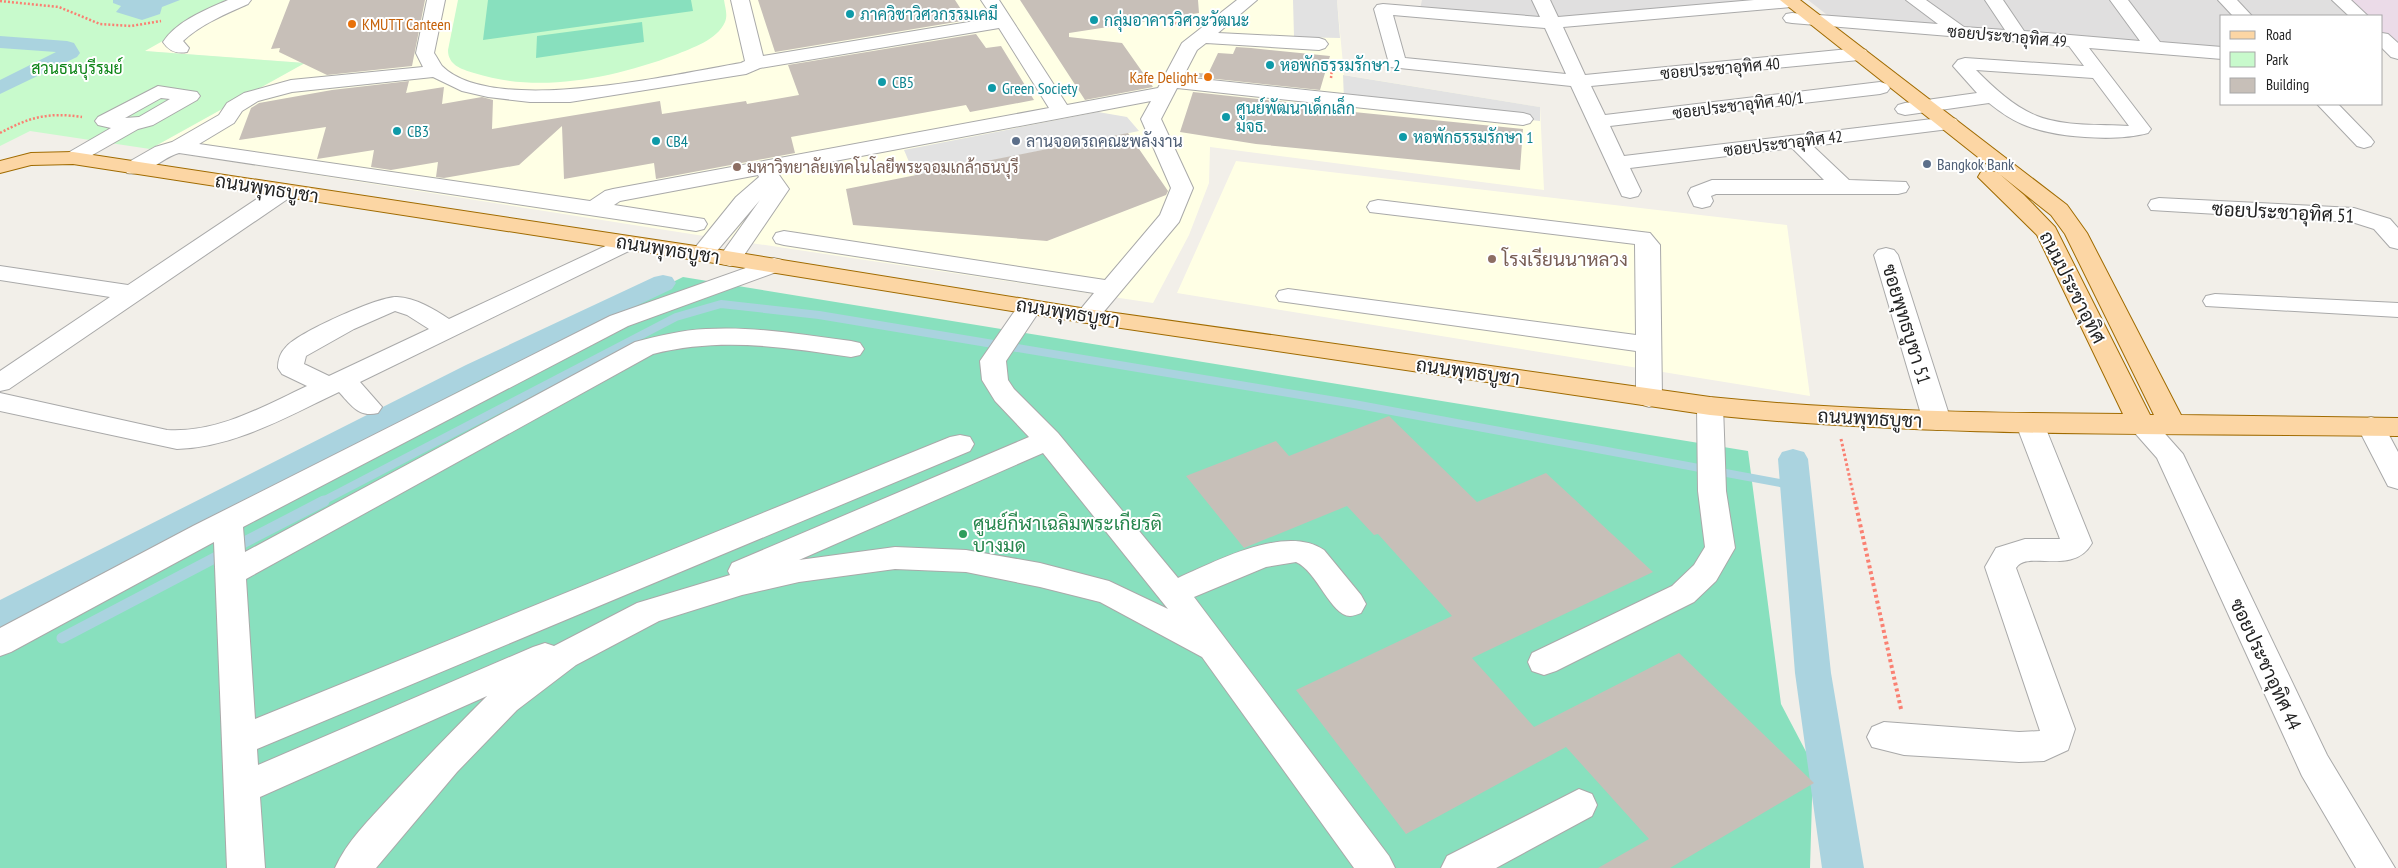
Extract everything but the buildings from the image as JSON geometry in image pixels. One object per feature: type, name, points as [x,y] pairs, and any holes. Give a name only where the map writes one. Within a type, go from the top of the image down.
[{"type":"main road","name":"ถนนประชาอุทิศ","points":[[1783,5],[1814,20],[1880,88],[1905,109],[1949,122],[2040,194],[2069,221],[2170,439]]},
{"type":"main road","name":"ถนนประชาอุทิศ","points":[[1783,5],[1850,55],[1926,116],[2016,200],[2047,232],[2141,424]]},
{"type":"main road","name":"ถนนพุทธบูชา","points":[[0,167],[31,159],[73,158],[774,265],[1087,316],[1710,406],[1937,422],[2141,424]]},
{"type":"main road","points":[[2170,439],[2371,426],[2398,427]]},
{"type":"street","points":[[180,48],[172,42],[179,34],[242,0]]},
{"type":"street","points":[[436,0],[425,53],[436,71],[446,78],[464,85],[530,96],[560,97],[586,95],[746,68],[756,63],[1003,22]]},
{"type":"street","points":[[740,0],[756,63]]},
{"type":"street","points":[[990,0],[1061,111]]},
{"type":"street","points":[[1541,0],[1630,191]]},
{"type":"street","points":[[1915,0],[1962,32]]},
{"type":"street","points":[[1994,0],[2019,37]]},
{"type":"street","points":[[2119,0],[2155,48]]},
{"type":"street","points":[[2227,0],[2242,15]]},
{"type":"street","points":[[2341,0],[2358,15]]},
{"type":"street","points":[[1087,316],[1170,217],[1182,188],[1151,119],[1189,47],[1245,1]]},
{"type":"street","points":[[1553,23],[1783,5]]},
{"type":"street","name":"ซอยประชาอุทิศ 40","points":[[1553,23],[1383,9],[1397,64],[1580,81],[1850,55]]},
{"type":"street","name":"ซอยประชาอุทิศ 49","points":[[1814,20],[2220,53]]},
{"type":"street","points":[[1201,37],[1319,44]]},
{"type":"street","points":[[2383,40],[2395,63]]},
{"type":"street","points":[[2075,42],[2100,73],[2141,129],[2130,132],[2037,123],[2027,120],[1994,96],[1962,66],[1965,64],[2100,73]]},
{"type":"street","points":[[135,168],[162,151],[179,147],[227,119],[234,107],[268,91],[436,71]]},
{"type":"street","points":[[593,209],[613,196],[768,173],[1167,88],[1328,99],[1523,119]]},
{"type":"street","name":"ซอยประชาอุทิศ 40/1","points":[[1597,122],[1880,88]]},
{"type":"street","points":[[73,158],[131,125],[146,121],[190,96],[158,92],[105,121]]},
{"type":"street","name":"ซอยประชาอุทิศ 42","points":[[1617,163],[1797,142],[1926,116],[1994,96]]},
{"type":"street","points":[[2328,105],[2364,142]]},
{"type":"street","points":[[105,121],[131,125]]},
{"type":"street","points":[[1797,142],[1843,186]]},
{"type":"street","points":[[179,147],[696,224]]},
{"type":"street","points":[[702,254],[768,173]]},
{"type":"street","points":[[730,259],[778,189],[768,173]]},
{"type":"street","points":[[1702,201],[1699,193],[1712,187],[1898,186]]},
{"type":"street","points":[[0,383],[284,191]]},
{"type":"street","name":"ซอยประชาอุทิศ 51","points":[[2159,205],[2354,215],[2382,224],[2398,242]]},
{"type":"street","points":[[1378,207],[1642,238],[1648,245],[1649,398]]},
{"type":"street","points":[[784,238],[1110,288]]},
{"type":"street","points":[[0,402],[167,439],[186,441],[215,436],[246,425],[336,383],[627,243]]},
{"type":"street","name":"ซอยพุทธบูชา 51","points":[[1886,255],[1937,422]]},
{"type":"street","points":[[229,549],[633,335],[774,265]]},
{"type":"street","points":[[0,273],[131,293]]},
{"type":"street","points":[[1288,296],[1650,345]]},
{"type":"street","points":[[2214,301],[2398,310]]},
{"type":"street","points":[[369,407],[336,383],[291,368],[290,358],[296,351],[312,341],[392,304],[417,310],[447,329]]},
{"type":"street","points":[[1030,306],[993,361],[995,380],[1004,395],[1048,440],[1173,593],[1376,868]]},
{"type":"street","points":[[0,643],[229,549],[633,335],[683,339],[716,336],[762,338],[851,349]]},
{"type":"street","points":[[1544,662],[1683,594],[1705,573],[1720,548],[1712,491],[1710,406]]},
{"type":"street","points":[[1893,725],[1904,740],[2019,747],[2044,746],[2056,740],[2058,729],[2000,567],[2007,556],[2025,550],[2067,550],[2077,543],[2030,424]]},
{"type":"street","name":"ซอยประชาอุทิศ 44","points":[[2141,424],[2170,439],[2314,765],[2382,864]]},
{"type":"street","points":[[2371,426],[2398,478]]},
{"type":"street","points":[[242,788],[1048,440]]},
{"type":"street","points":[[239,741],[960,444]]},
{"type":"street","points":[[229,549],[246,868]]},
{"type":"street","points":[[1173,593],[1271,553],[1297,550],[1307,553],[1315,559],[1350,604]]},
{"type":"street","points":[[354,868],[370,845],[445,761],[505,700],[564,656],[648,612],[742,583],[799,571],[895,558],[966,561],[1040,575],[1109,593],[1213,648]]},
{"type":"street","points":[[1460,868],[1579,805]]},
{"type":"path","points":[[0,1],[59,7],[91,22],[111,25],[146,24],[168,18]]},
{"type":"path","points":[[1319,44],[1334,45],[1328,99]]},
{"type":"path","points":[[0,133],[35,116],[50,113],[105,121]]},
{"type":"path","points":[[1836,416],[1893,725]]},
{"type":"shaded area","name":"มหาวิทยาลัยเทคโนโลยีพระจอมเกล้าธนบุรี","points":[[235,0],[1337,0],[1344,75],[1540,107],[1544,190],[1210,147],[1209,183],[1189,235],[1153,303],[691,234],[150,149],[304,63],[144,51]]},
{"type":"shaded area","points":[[1293,0],[1337,0],[1340,38],[1294,37]]},
{"type":"shaded area","points":[[1422,0],[1534,0],[1544,20],[1420,9]]},
{"type":"shaded area","points":[[1546,0],[1752,0],[1755,2],[1556,20]]},
{"type":"shaded area","points":[[1808,0],[1908,0],[1947,28],[1831,18]]},
{"type":"shaded area","points":[[1920,0],[1989,0],[2010,31],[1962,29]]},
{"type":"shaded area","points":[[2002,0],[2111,0],[2146,44],[2026,33]]},
{"type":"shaded area","points":[[2126,0],[2223,0],[2237,15],[2220,15],[2220,50],[2160,45]]},
{"type":"shaded area","points":[[2236,0],[2336,0],[2352,15],[2250,15]]},
{"type":"shaded area","points":[[2346,0],[2398,0],[2398,48],[2383,34],[2383,15],[2363,15]]},
{"type":"shaded area","points":[[1343,75],[1540,107],[1540,121],[1344,100]]},
{"type":"shaded area","name":"ลานจอดรถคณะพลังงาน","points":[[1098,112],[1127,117],[1139,131],[915,176],[904,150]]},
{"type":"shaded area","name":"โรงเรียนนาหลวง","points":[[1236,161],[1787,225],[1810,396],[1177,293]]},
{"type":"green space","name":"สวนธนบุรีรมย์","points":[[0,0],[235,0],[145,51],[305,63],[150,149],[30,131],[0,146]]},
{"type":"green space","points":[[458,0],[724,0],[726,17],[721,28],[710,39],[675,55],[651,63],[601,76],[576,80],[550,83],[524,82],[474,73],[460,68],[453,63],[448,50]]},
{"type":"green space","points":[[488,0],[691,0],[693,11],[483,40]]},
{"type":"green space","points":[[642,22],[644,42],[536,58],[537,36]]},
{"type":"green space","name":"ศูนย์กีฬาเฉลิมพระเกียรติ บางมด","points":[[683,277],[1748,451],[1781,704],[1813,765],[1810,868],[0,868],[0,617]]},
{"type":"water","points":[[113,0],[180,0],[162,7],[160,14],[142,20],[116,12],[121,6],[113,3]]},
{"type":"waterway","points":[[0,42],[67,47],[70,53],[0,88]]},
{"type":"waterway","points":[[0,616],[476,371],[663,283]]},
{"type":"waterway","points":[[321,502],[676,317],[721,304],[819,315],[1354,404],[1796,486]]},
{"type":"waterway","points":[[1793,459],[1813,673],[1843,868]]},
{"type":"waterway","points":[[235,547],[324,501]]},
{"type":"waterway","points":[[62,638],[224,553]]},
{"type":"place","name":"ภาควิชาวิศวกรรมเคมี","points":[[850,14]]},
{"type":"place","name":"กลุ่มอาคารวิศวะวัฒนะ","points":[[1094,20]]},
{"type":"place","name":"KMUTT Canteen","points":[[352,24]]},
{"type":"place","name":"หอพักธรรมรักษา 2","points":[[1270,65]]},
{"type":"place","name":"Kafe Delight","points":[[1208,77]]},
{"type":"place","name":"CB5","points":[[882,82]]},
{"type":"place","name":"Green Society","points":[[992,88]]},
{"type":"place","name":"ศูนย์พัฒนาเด็กเล็ก มจธ.","points":[[1226,117]]},
{"type":"place","name":"CB3","points":[[397,131]]},
{"type":"place","name":"หอพักธรรมรักษา 1","points":[[1403,137]]},
{"type":"place","name":"CB4","points":[[656,141]]},
{"type":"place","name":"ลานจอดรถคณะพลังงาน","points":[[1016,141]]},
{"type":"place","name":"Bangkok Bank","points":[[1927,164]]},
{"type":"place","name":"มหาวิทยาลัยเทคโนโลยีพระจอมเกล้าธนบุรี","points":[[737,167]]},
{"type":"place","name":"โรงเรียนนาหลวง","points":[[1492,259]]},
{"type":"place","name":"ศูนย์กีฬาเฉลิมพระเกียรติ บางมด","points":[[963,534]]}]
